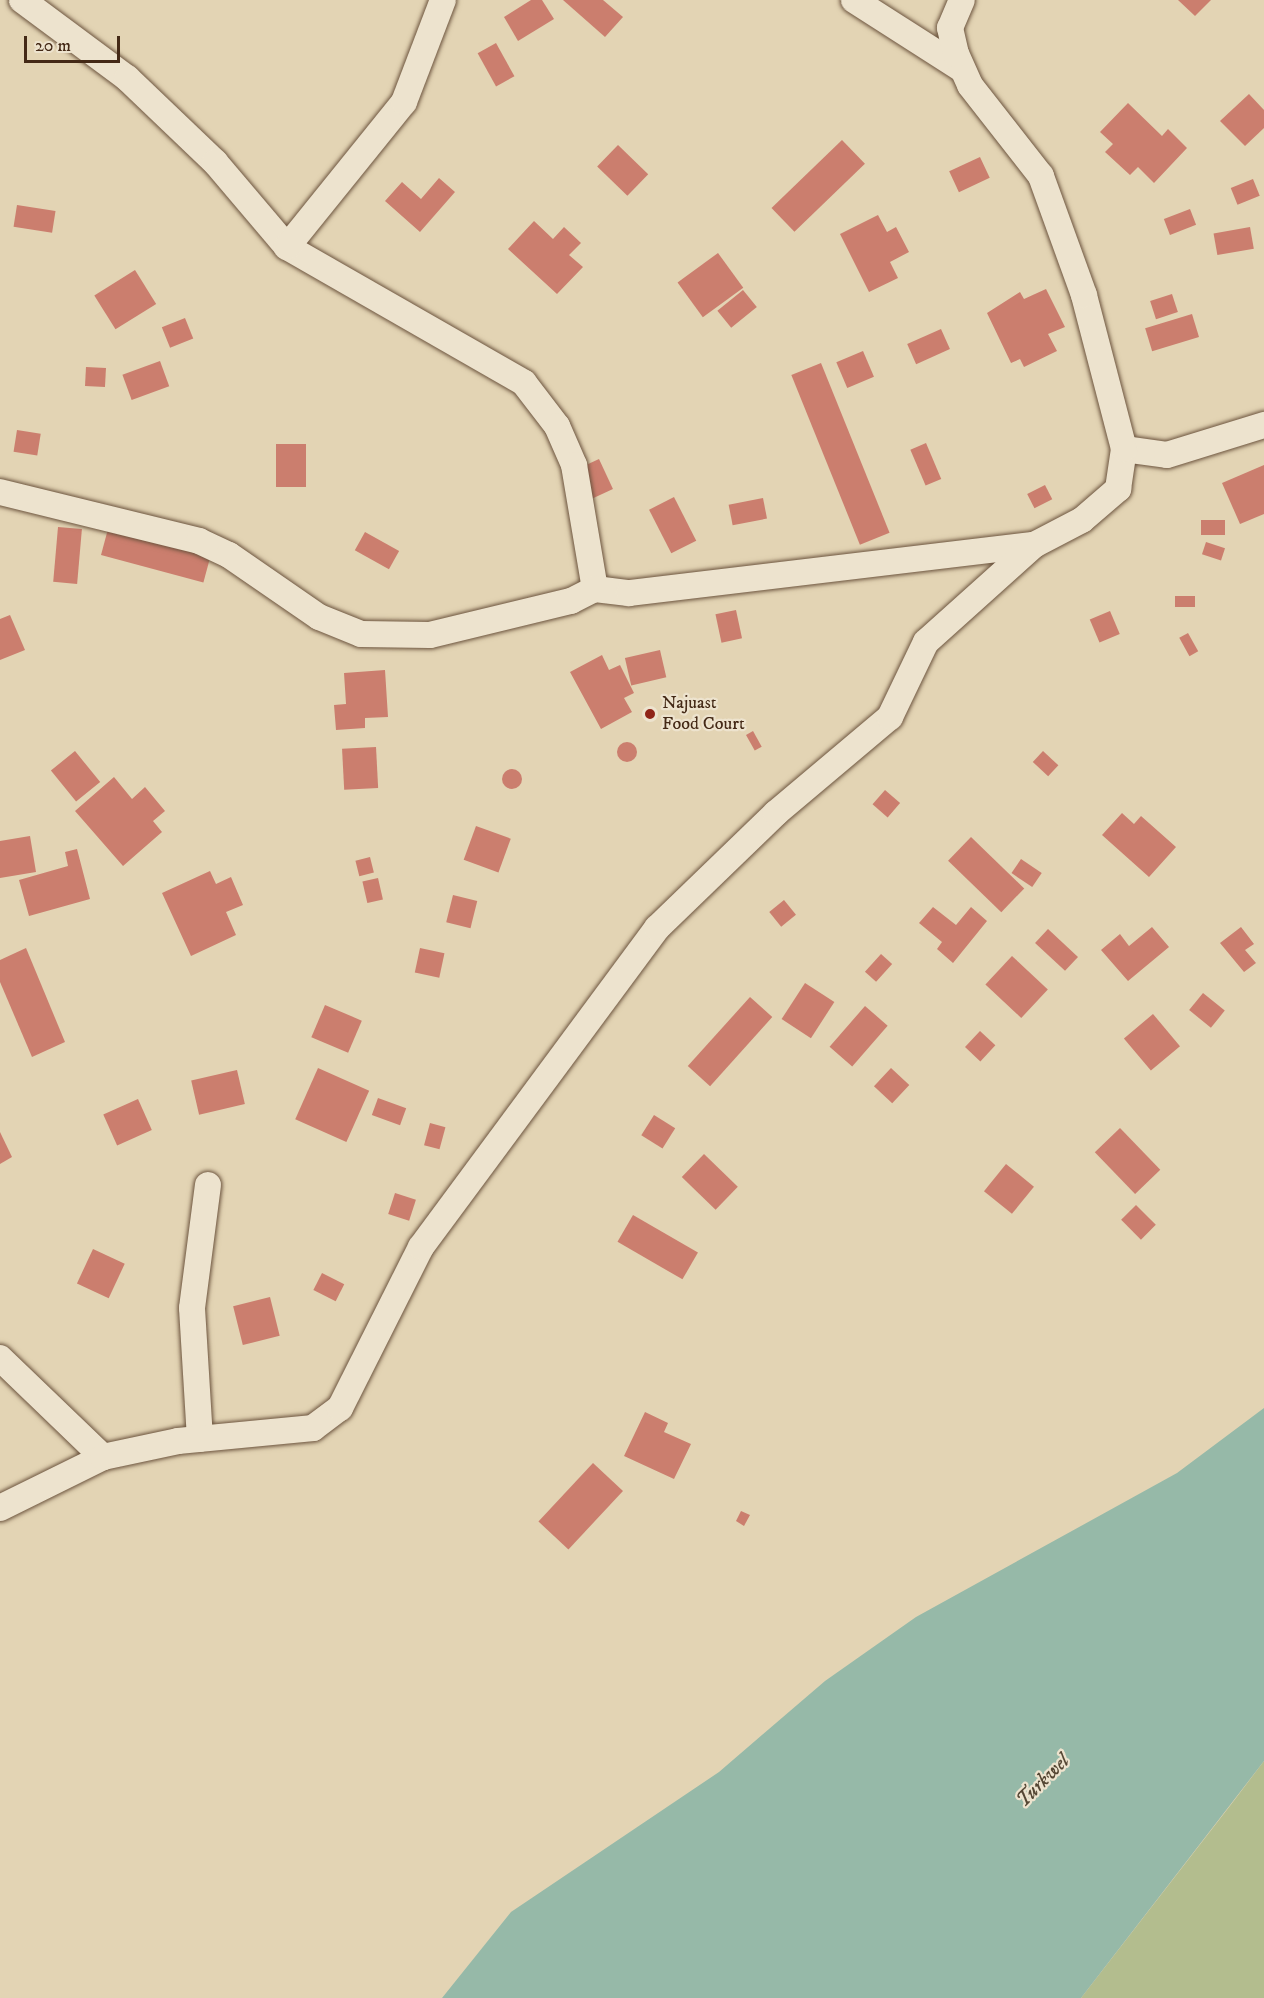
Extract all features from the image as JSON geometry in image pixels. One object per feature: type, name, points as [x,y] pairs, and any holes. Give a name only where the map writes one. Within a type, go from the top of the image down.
[{"type":"street","points":[[22,0],[127,78],[215,162],[286,247],[525,383],[537,397],[574,465],[595,589]]},
{"type":"street","points":[[286,247],[404,102],[443,0]]},
{"type":"street","points":[[854,0],[962,69]]},
{"type":"street","points":[[0,1508],[103,1457],[200,1439],[313,1428],[340,1408],[421,1246],[622,972],[713,870],[890,717],[926,642],[1034,545],[1082,520],[1118,489],[1124,449],[1084,295],[1041,176],[962,69],[950,28],[962,0]]},
{"type":"street","points":[[1124,449],[1167,455],[1264,425]]},
{"type":"street","points":[[0,492],[199,541],[229,555],[319,617],[361,634],[430,635],[571,601],[595,589],[629,593],[1034,545]]},
{"type":"street","points":[[200,1439],[192,1308],[208,1185]]},
{"type":"street","points":[[0,1358],[103,1457]]},
{"type":"shaded area","points":[[1264,1761],[1264,1998],[1081,1998],[1233,1802]]},
{"type":"water","name":"Turkwel","points":[[1264,1408],[1264,1761],[1081,1998],[442,1998],[511,1912],[719,1772],[825,1681],[916,1617],[1177,1473]]},
{"type":"building","points":[[531,0],[542,0],[554,19],[518,41],[504,17]]},
{"type":"building","points":[[563,0],[603,0],[623,17],[605,37]]},
{"type":"building","points":[[1178,0],[1211,0],[1195,16]]},
{"type":"building","points":[[496,43],[514,76],[496,86],[478,53]]},
{"type":"building","points":[[1249,94],[1264,110],[1264,128],[1245,146],[1220,121]]},
{"type":"building","points":[[1128,103],[1162,136],[1168,129],[1187,148],[1154,183],[1138,167],[1130,175],[1105,152],[1113,144],[1100,132]]},
{"type":"building","points":[[842,140],[865,164],[794,232],[772,208]]},
{"type":"building","points":[[618,145],[648,174],[627,196],[597,167]]},
{"type":"building","points":[[980,157],[990,178],[959,192],[949,171]]},
{"type":"building","points":[[439,178],[455,192],[420,232],[385,201],[402,182],[421,199]]},
{"type":"building","points":[[1253,179],[1260,196],[1237,205],[1231,188]]},
{"type":"building","points":[[17,205],[56,211],[52,233],[14,227]]},
{"type":"building","points":[[1190,209],[1196,225],[1170,235],[1164,219]]},
{"type":"building","points":[[878,215],[887,232],[896,227],[909,252],[890,262],[898,278],[869,292],[840,234]]},
{"type":"building","points":[[534,221],[553,239],[564,227],[581,243],[569,255],[583,267],[557,294],[508,249]]},
{"type":"building","points":[[1250,227],[1254,249],[1217,255],[1214,233]]},
{"type":"building","points":[[718,253],[743,288],[703,317],[678,282]]},
{"type":"building","points":[[135,270],[156,304],[115,329],[94,295]]},
{"type":"building","points":[[1046,289],[1065,327],[1048,334],[1057,351],[1024,367],[1020,359],[1011,363],[987,313],[1020,292],[1024,299]]},
{"type":"building","points":[[743,290],[757,307],[731,328],[717,311]]},
{"type":"building","points":[[1172,294],[1178,312],[1156,319],[1150,301]]},
{"type":"building","points":[[1192,314],[1199,337],[1152,351],[1145,328]]},
{"type":"building","points":[[185,318],[193,338],[170,348],[162,327]]},
{"type":"building","points":[[941,329],[950,349],[916,364],[907,344]]},
{"type":"building","points":[[863,351],[874,377],[847,388],[836,362]]},
{"type":"building","points":[[160,361],[169,386],[132,400],[122,375]]},
{"type":"building","points":[[821,363],[890,533],[860,545],[791,375]]},
{"type":"building","points":[[86,367],[106,368],[105,387],[85,386]]},
{"type":"building","points":[[17,430],[41,434],[37,455],[14,452]]},
{"type":"building","points":[[926,443],[941,479],[926,486],[910,450]]},
{"type":"building","points":[[276,444],[306,444],[306,487],[276,487]]},
{"type":"building","points":[[599,459],[613,489],[593,498],[579,468]]},
{"type":"building","points":[[1264,465],[1264,514],[1240,524],[1222,483]]},
{"type":"building","points":[[1045,485],[1052,499],[1034,508],[1027,494]]},
{"type":"building","points":[[674,497],[696,541],[671,553],[649,510]]},
{"type":"building","points":[[763,498],[767,519],[733,525],[729,505]]},
{"type":"building","points":[[1201,520],[1225,520],[1225,535],[1201,535]]},
{"type":"building","points":[[58,527],[82,529],[77,584],[53,582]]},
{"type":"building","points":[[108,529],[210,556],[203,583],[101,555]]},
{"type":"building","points":[[365,532],[399,551],[389,569],[355,550]]},
{"type":"building","points":[[1206,542],[1225,548],[1221,561],[1202,554]]},
{"type":"building","points":[[1175,596],[1195,596],[1195,607],[1175,607]]},
{"type":"building","points":[[736,610],[742,638],[721,643],[715,614]]},
{"type":"building","points":[[1110,611],[1120,634],[1100,643],[1090,620]]},
{"type":"building","points":[[10,615],[25,650],[0,660],[0,619]]},
{"type":"building","points":[[1188,633],[1198,651],[1189,656],[1179,638]]},
{"type":"building","points":[[660,650],[666,677],[631,685],[625,658]]},
{"type":"building","points":[[602,655],[609,670],[620,665],[634,693],[624,698],[632,712],[601,729],[570,672]]},
{"type":"building","points":[[385,670],[388,717],[365,718],[365,728],[336,730],[334,705],[346,704],[344,673]]},
{"type":"building","points":[[753,731],[762,747],[755,751],[746,735]]},
{"type":"building","points":[[627,742],[634,745],[637,752],[634,759],[627,762],[620,759],[617,752],[620,745]]},
{"type":"building","points":[[376,747],[378,788],[344,790],[342,749]]},
{"type":"building","points":[[75,751],[100,782],[76,802],[51,771]]},
{"type":"building","points":[[1043,751],[1058,765],[1048,776],[1033,762]]},
{"type":"building","points":[[508,769],[516,769],[522,775],[522,783],[516,789],[508,789],[502,783],[502,775]]},
{"type":"building","points":[[114,777],[132,799],[145,787],[165,811],[153,821],[162,832],[123,866],[75,811]]},
{"type":"building","points":[[885,790],[900,803],[888,817],[873,804]]},
{"type":"building","points":[[1122,813],[1134,824],[1141,816],[1176,847],[1149,877],[1102,835]]},
{"type":"building","points":[[476,826],[511,839],[498,872],[464,860]]},
{"type":"building","points":[[30,836],[36,872],[0,878],[0,841]]},
{"type":"building","points":[[971,837],[1024,888],[1001,912],[948,861]]},
{"type":"building","points":[[77,849],[90,899],[29,916],[19,880],[68,866],[65,852]]},
{"type":"building","points":[[370,857],[374,873],[359,876],[355,861]]},
{"type":"building","points":[[1021,859],[1042,873],[1032,887],[1011,873]]},
{"type":"building","points":[[210,871],[216,884],[231,877],[243,905],[226,912],[236,935],[191,956],[162,893]]},
{"type":"building","points":[[378,878],[383,899],[367,903],[362,882]]},
{"type":"building","points":[[453,895],[477,901],[470,928],[446,922]]},
{"type":"building","points":[[784,900],[796,915],[781,927],[769,912]]},
{"type":"building","points":[[933,907],[956,925],[971,907],[987,921],[953,963],[937,949],[942,942],[919,923]]},
{"type":"building","points":[[1152,927],[1169,947],[1128,981],[1101,950],[1120,934],[1129,946]]},
{"type":"building","points":[[1241,927],[1254,944],[1245,950],[1256,963],[1244,972],[1220,943]]},
{"type":"building","points":[[1048,929],[1078,957],[1065,971],[1035,943]]},
{"type":"building","points":[[26,948],[65,1042],[32,1057],[0,982],[0,960]]},
{"type":"building","points":[[420,948],[444,953],[439,978],[415,972]]},
{"type":"building","points":[[881,954],[892,964],[876,982],[865,972]]},
{"type":"building","points":[[1012,956],[1048,989],[1021,1018],[985,985]]},
{"type":"building","points":[[805,983],[834,1002],[811,1038],[782,1019]]},
{"type":"building","points":[[1203,993],[1225,1011],[1211,1028],[1189,1010]]},
{"type":"building","points":[[750,997],[772,1017],[710,1086],[688,1066]]},
{"type":"building","points":[[325,1005],[362,1021],[348,1053],[311,1037]]},
{"type":"building","points":[[865,1006],[888,1026],[852,1066],[830,1047]]},
{"type":"building","points":[[1153,1014],[1180,1046],[1151,1071],[1124,1038]]},
{"type":"building","points":[[980,1031],[995,1045],[980,1061],[965,1047]]},
{"type":"building","points":[[318,1068],[369,1091],[346,1142],[295,1119]]},
{"type":"building","points":[[891,1068],[909,1085],[892,1103],[874,1086]]},
{"type":"building","points":[[237,1070],[245,1104],[199,1115],[191,1081]]},
{"type":"building","points":[[378,1098],[406,1108],[400,1125],[372,1115]]},
{"type":"building","points":[[138,1099],[152,1130],[117,1146],[103,1114]]},
{"type":"building","points":[[654,1115],[675,1128],[662,1149],[641,1135]]},
{"type":"building","points":[[430,1123],[445,1127],[440,1149],[424,1145]]},
{"type":"building","points":[[1120,1128],[1160,1170],[1135,1194],[1095,1152]]},
{"type":"building","points":[[0,1132],[12,1157],[0,1164]]},
{"type":"building","points":[[704,1154],[738,1187],[716,1210],[682,1177]]},
{"type":"building","points":[[1006,1164],[1034,1187],[1012,1214],[984,1191]]},
{"type":"building","points":[[395,1193],[416,1200],[409,1221],[388,1214]]},
{"type":"building","points":[[1136,1205],[1156,1225],[1141,1240],[1121,1220]]},
{"type":"building","points":[[633,1215],[698,1252],[682,1279],[618,1242]]},
{"type":"building","points":[[93,1249],[125,1264],[109,1298],[77,1283]]},
{"type":"building","points":[[322,1273],[344,1284],[336,1301],[313,1290]]},
{"type":"building","points":[[270,1297],[280,1336],[243,1345],[233,1306]]},
{"type":"building","points":[[645,1412],[668,1423],[664,1432],[691,1444],[674,1479],[624,1456]]},
{"type":"building","points":[[593,1463],[623,1491],[568,1549],[538,1522]]},
{"type":"building","points":[[741,1511],[750,1515],[744,1526],[736,1521]]},
{"type":"place","name":"Najuast Food Court","points":[[650,714]]}]
